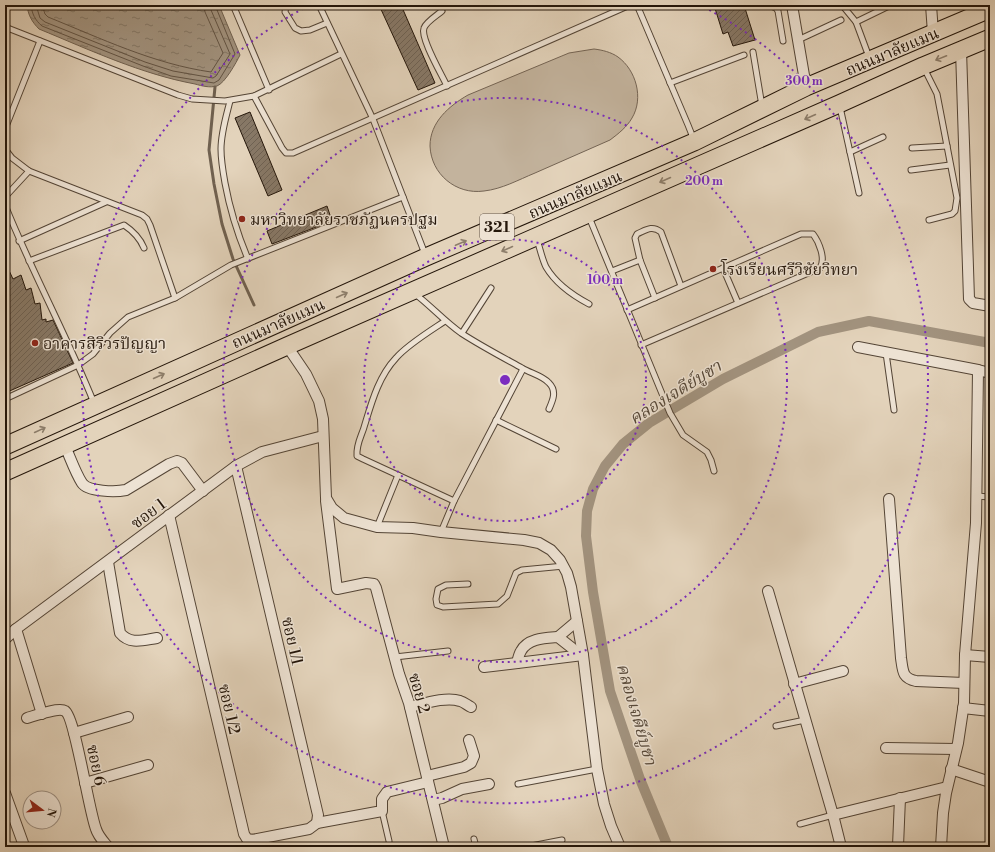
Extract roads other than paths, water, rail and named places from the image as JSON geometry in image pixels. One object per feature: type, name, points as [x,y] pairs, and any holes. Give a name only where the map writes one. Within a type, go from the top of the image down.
[{"type":"highway","name":"ถนนมาลัยแมน","points":[[5,446],[426,257],[694,142],[806,87],[933,33],[970,11],[990,9]]},
{"type":"highway","name":"ถนนมาลัยแมน","points":[[5,472],[287,346],[923,66],[990,38]]},
{"type":"street","points":[[792,5],[806,87]]},
{"type":"street","points":[[931,5],[933,33]]},
{"type":"street","points":[[962,50],[969,299],[973,303],[990,306]]},
{"type":"street","points":[[287,346],[306,374],[319,401],[322,419],[326,498],[332,508],[344,518],[377,527],[412,528],[524,540],[539,543],[551,550],[564,566],[568,573],[577,621],[597,769],[604,804],[620,847]]},
{"type":"street","points":[[858,347],[990,373]]},
{"type":"street","points":[[941,847],[943,813],[947,786],[956,749],[963,708],[965,655],[976,523],[978,370]]},
{"type":"street","name":"ซอย 1","points":[[5,639],[236,466],[262,452],[323,436]]},
{"type":"street","points":[[64,446],[82,484],[92,489],[118,491],[126,490],[169,464],[177,461],[182,463],[203,491]]},
{"type":"street","name":"ซอย 1/1","points":[[236,466],[318,815],[317,823]]},
{"type":"street","name":"ซอย 2","points":[[326,498],[337,589],[366,583],[374,584],[376,588],[410,707],[444,847]]},
{"type":"street","points":[[889,499],[901,658],[905,676],[916,681],[964,683]]},
{"type":"street","name":"ซอย 1/2","points":[[169,515],[244,834],[247,839],[252,840],[309,829],[317,823],[382,811]]},
{"type":"street","points":[[108,562],[120,633],[128,639],[134,641],[156,638]]},
{"type":"street","points":[[768,591],[841,847]]},
{"type":"street","points":[[517,663],[521,650],[528,643],[541,638],[558,636],[577,621]]},
{"type":"street","points":[[16,630],[42,714]]},
{"type":"street","points":[[558,636],[581,655]]},
{"type":"street","points":[[484,667],[581,655]]},
{"type":"street","points":[[965,655],[990,657]]},
{"type":"street","points":[[794,684],[843,671]]},
{"type":"street","points":[[410,707],[448,700],[459,701],[471,707]]},
{"type":"street","points":[[963,708],[990,711]]},
{"type":"street","name":"ซอย 6","points":[[27,718],[60,709],[65,710],[68,714],[74,733],[96,830],[108,847]]},
{"type":"street","points":[[74,733],[128,717]]},
{"type":"street","points":[[382,811],[382,799],[387,792],[464,767],[471,763],[474,756],[469,740]]},
{"type":"street","points":[[886,748],[956,749]]},
{"type":"street","points":[[85,783],[148,765]]},
{"type":"street","points":[[951,769],[990,782]]},
{"type":"street","points":[[433,800],[442,798],[462,789],[489,784]]},
{"type":"street","points":[[833,815],[947,786]]},
{"type":"street","points":[[5,793],[23,843]]},
{"type":"street","points":[[898,846],[900,798]]},
{"type":"lane","points":[[233,5],[269,90]]},
{"type":"lane","points":[[286,5],[285,12],[294,28],[301,31],[310,30],[327,23]]},
{"type":"lane","points":[[318,5],[373,119],[426,257]]},
{"type":"lane","points":[[254,96],[282,148],[286,153],[293,153],[630,5]]},
{"type":"lane","points":[[637,5],[694,142]]},
{"type":"lane","points":[[768,5],[776,8],[778,11],[783,41]]},
{"type":"lane","points":[[842,5],[856,22],[870,60]]},
{"type":"lane","points":[[856,22],[891,5]]},
{"type":"lane","points":[[442,11],[423,29],[424,39],[447,86]]},
{"type":"lane","points":[[798,40],[841,20]]},
{"type":"lane","points":[[5,27],[192,100],[228,101],[254,96],[341,54]]},
{"type":"lane","points":[[5,129],[40,41]]},
{"type":"lane","points":[[753,52],[763,108]]},
{"type":"lane","points":[[670,83],[744,55]]},
{"type":"lane","points":[[923,66],[937,94],[957,198],[955,211],[952,214],[929,220]]},
{"type":"lane","points":[[228,101],[221,150],[223,170],[231,214],[246,259]]},
{"type":"lane","points":[[839,104],[859,193]]},
{"type":"lane","points":[[850,152],[883,138]]},
{"type":"lane","points":[[912,148],[947,146]]},
{"type":"lane","points":[[5,149],[12,158],[30,171],[142,215],[147,219],[175,298]]},
{"type":"lane","points":[[911,170],[950,165]]},
{"type":"lane","points":[[5,197],[30,171]]},
{"type":"lane","points":[[5,399],[78,365],[93,354],[110,333],[128,317],[175,298],[231,265],[403,197]]},
{"type":"lane","points":[[19,241],[106,202]]},
{"type":"lane","points":[[5,205],[19,241],[78,365],[94,405]]},
{"type":"lane","points":[[588,214],[670,412],[683,435],[707,452],[714,471]]},
{"type":"lane","points":[[29,261],[124,225],[141,241],[144,248]]},
{"type":"lane","points":[[655,298],[640,260],[635,236],[637,234],[651,228],[657,229],[661,232],[681,286]]},
{"type":"lane","points":[[627,310],[801,234],[813,234],[816,238],[823,260],[823,264],[820,268],[642,345]]},
{"type":"lane","points":[[536,237],[546,267],[563,288],[570,294],[589,304]]},
{"type":"lane","points":[[612,271],[640,260]]},
{"type":"lane","points":[[723,268],[738,303]]},
{"type":"lane","points":[[462,333],[491,288]]},
{"type":"lane","points":[[412,291],[430,305],[445,321],[462,333],[523,369],[549,382],[553,388],[554,394],[549,409]]},
{"type":"lane","points":[[445,321],[396,356],[388,367],[375,392],[365,426],[356,447],[357,456],[454,501]]},
{"type":"lane","points":[[886,353],[894,410]]},
{"type":"lane","points":[[441,532],[454,501],[523,369]]},
{"type":"lane","points":[[496,420],[556,449]]},
{"type":"lane","points":[[377,527],[398,475]]},
{"type":"lane","points":[[976,496],[990,497]]},
{"type":"lane","points":[[468,584],[446,585],[438,589],[436,599],[437,605],[451,607],[498,604],[508,596],[516,573],[522,570],[564,566]]},
{"type":"lane","points":[[395,657],[448,650]]},
{"type":"lane","points":[[776,726],[805,720]]},
{"type":"lane","points":[[518,784],[597,769]]},
{"type":"lane","points":[[382,811],[389,841]]},
{"type":"lane","points":[[800,824],[833,815]]},
{"type":"lane","points":[[474,840],[476,847]]},
{"type":"lane","points":[[526,847],[562,840]]},
{"type":"water","points":[[27,5],[219,5],[240,55],[227,77],[217,86],[212,87],[175,80],[116,61],[39,29],[34,24],[28,12]]},
{"type":"waterway","points":[[215,87],[209,150],[214,184],[222,224],[233,259],[254,305]]},
{"type":"waterway","name":"คลองเจดีย์บูชา","points":[[668,847],[640,779],[610,691],[593,592],[586,536],[587,511],[593,489],[605,466],[623,444],[649,423],[723,379],[818,332],[869,321],[990,343]]},
{"type":"place","name":"มหาวิทยาลัยราชภัฏนครปฐม","points":[[242,219]]},
{"type":"place","name":"โรงเรียนศรีวิชัยวิทยา","points":[[713,269]]},
{"type":"place","name":"อาคารสิริวรปัญญา","points":[[35,343]]}]
